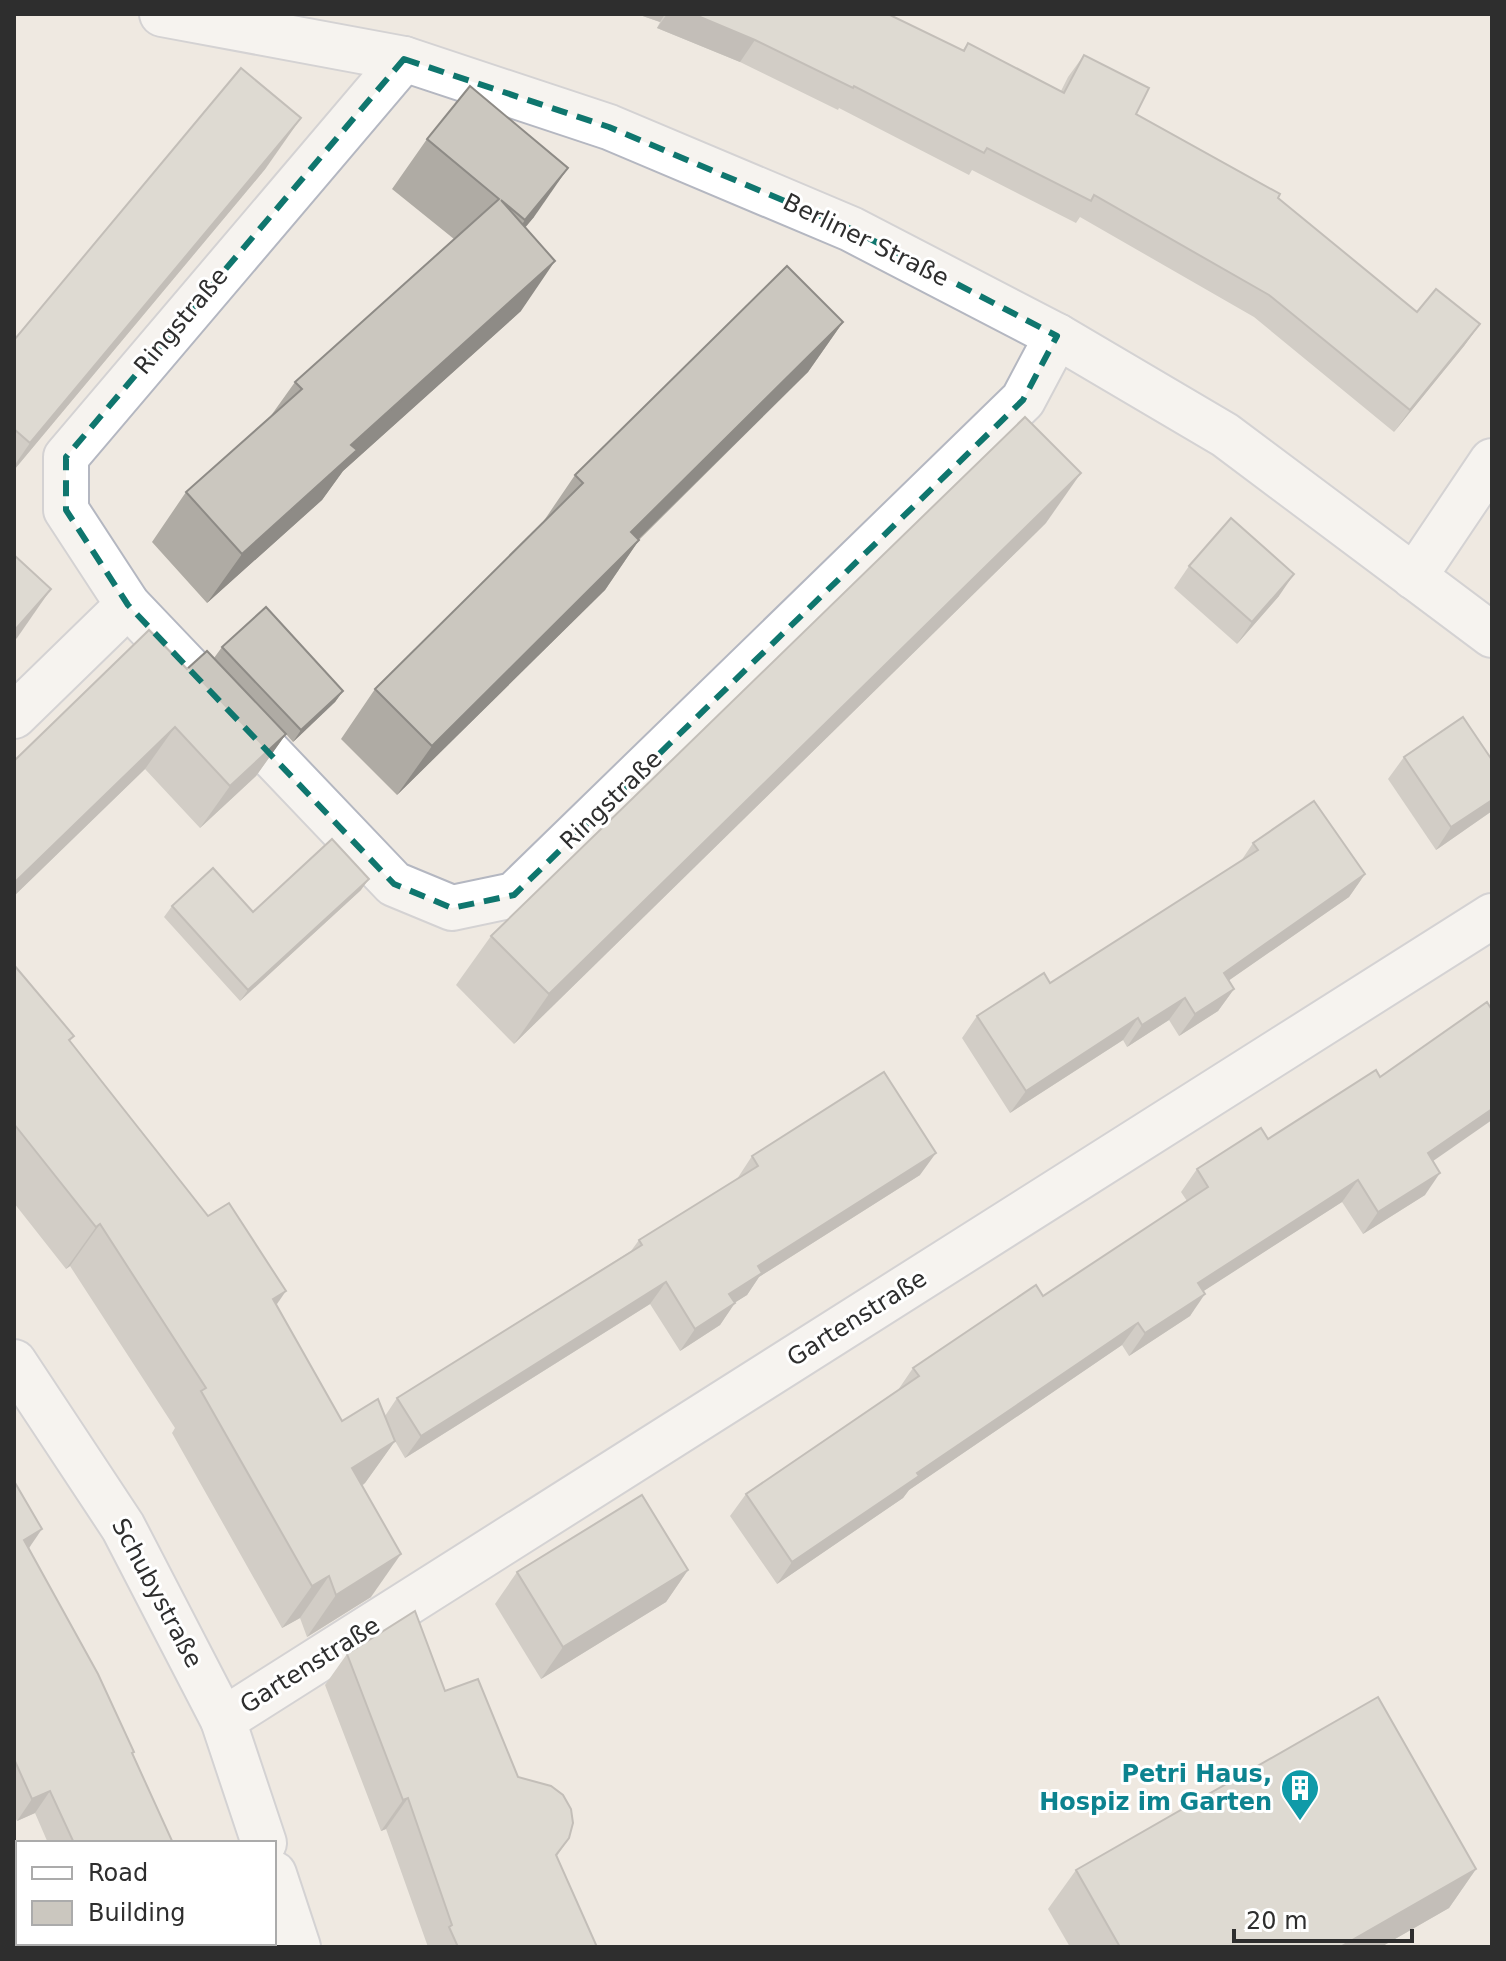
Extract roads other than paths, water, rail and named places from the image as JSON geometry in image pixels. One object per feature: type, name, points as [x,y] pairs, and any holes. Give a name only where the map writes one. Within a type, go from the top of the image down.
[{"type":"street","name":"Berliner Straße","points":[[162,14],[404,59],[609,127],[851,229],[1057,336],[1225,435],[1492,635]]},
{"type":"street","name":"Ringstraße","points":[[404,59],[66,457],[66,510],[128,605],[394,884],[452,908],[514,895],[1023,400],[1057,336]]},
{"type":"street","points":[[1414,577],[1492,461]]},
{"type":"street","points":[[14,716],[128,605]]},
{"type":"street","name":"Gartenstraße","points":[[223,1720],[1492,916]]},
{"type":"street","name":"Schubystraße","points":[[14,1362],[123,1527],[223,1720],[263,1841]]},
{"type":"street","points":[[276,1880],[298,1947]]},
{"type":"place","name":"Petri Haus, Hospiz im Garten","points":[[1300,1822]]}]
